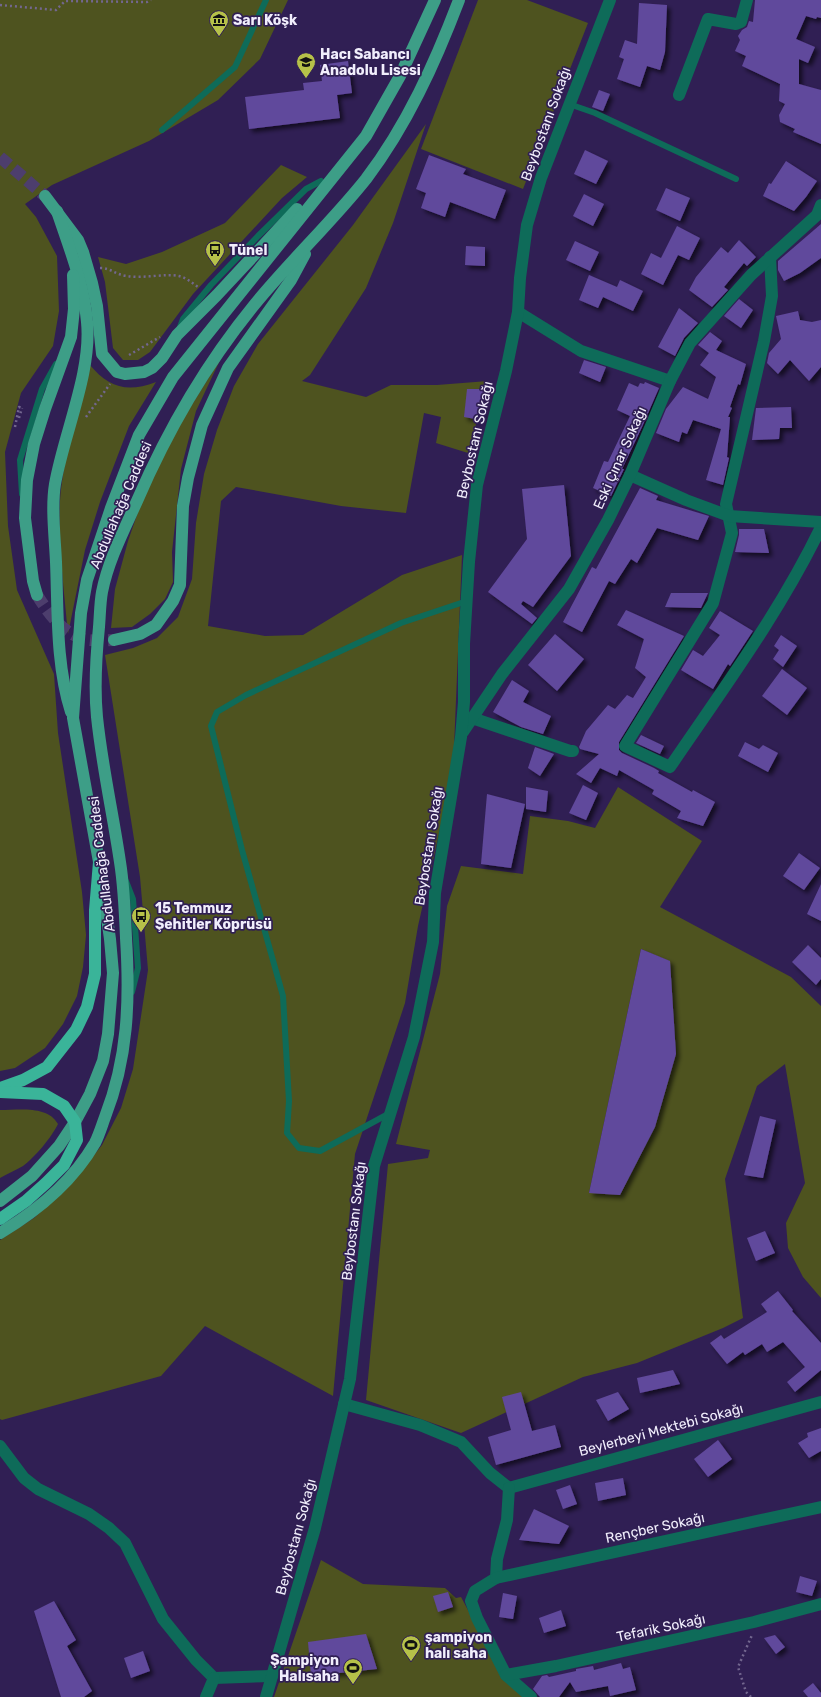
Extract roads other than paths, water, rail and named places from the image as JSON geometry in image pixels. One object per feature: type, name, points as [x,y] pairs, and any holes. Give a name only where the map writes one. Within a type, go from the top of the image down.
[{"type":"highway","points":[[0,1088],[24,1080],[47,1067],[76,1030],[87,1006],[95,974],[96,910],[99,862]]},
{"type":"highway","points":[[0,1092],[43,1094],[64,1106],[75,1122],[77,1140],[64,1165],[26,1201],[0,1219]]},
{"type":"main road","points":[[45,196],[78,240],[86,261],[96,306],[102,354],[117,372],[135,374],[152,368],[162,358],[177,335],[336,171],[366,136],[400,76],[435,0]]},
{"type":"main road","name":"Abdullahağa Caddesi","points":[[0,1233],[19,1222],[70,1178],[96,1142],[115,1091],[124,1050],[129,1005],[121,865],[97,717],[95,662],[102,595],[106,576],[148,475],[186,401],[218,351],[256,302],[315,238],[366,178],[390,144],[432,66],[459,0]]},
{"type":"main road","name":"Abdullahağa Caddesi","points":[[1,1200],[32,1176],[59,1146],[75,1122],[90,1094],[103,1061],[108,1034],[112,973],[105,906],[99,862],[73,718],[81,614],[87,580],[111,508],[139,435],[173,377],[324,182]]},
{"type":"main road","points":[[57,211],[83,293],[87,322],[86,357],[63,444],[55,486],[54,524],[58,631],[64,690],[73,718]]},
{"type":"main road","points":[[114,640],[140,634],[156,625],[173,601],[180,585],[183,506],[202,425],[228,368],[291,280],[315,238]]},
{"type":"main road","points":[[36,595],[25,518],[27,480],[34,444],[71,337],[74,309],[73,260]]},
{"type":"street","name":"Beybostanı Sokağı","points":[[266,1697],[315,1528],[350,1379],[374,1166],[414,1037],[433,942],[435,893],[461,737],[464,702],[464,644],[469,562],[477,485],[506,371],[518,312],[520,278],[527,226],[541,178],[610,0]]},
{"type":"street","points":[[679,95],[708,19],[736,24],[741,22],[747,0]]},
{"type":"street","name":"Eski Çınar Sokağı","points":[[461,737],[502,674],[569,589],[608,520],[630,475],[670,381],[690,343],[751,275],[820,210]]},
{"type":"street","points":[[770,257],[772,296],[764,341],[726,504],[732,533],[714,603],[625,746],[670,768],[779,605],[805,561],[821,527]]},
{"type":"street","points":[[518,312],[581,351],[670,381]]},
{"type":"street","points":[[630,475],[686,500],[729,516],[821,522]]},
{"type":"street","points":[[472,718],[573,751]]},
{"type":"street","name":"Beylerbeyi Mektebi Sokağı","points":[[509,1488],[821,1402]]},
{"type":"street","points":[[344,1404],[420,1425],[461,1442],[490,1473],[509,1488],[508,1520],[497,1559],[496,1578]]},
{"type":"street","points":[[0,1446],[24,1478],[38,1489],[89,1514],[109,1528],[125,1543],[163,1619],[196,1660],[214,1678],[272,1676]]},
{"type":"street","name":"Rençber Sokağı","points":[[530,1697],[506,1675],[487,1640],[471,1600],[475,1591],[496,1578],[821,1507]]},
{"type":"street","name":"Tefarik Sokağı","points":[[506,1675],[556,1666],[754,1622],[821,1604]]},
{"type":"street","points":[[206,1697],[214,1678]]},
{"type":"lane","points":[[162,130],[235,67],[266,0]]},
{"type":"lane","points":[[569,104],[595,113],[736,178]]},
{"type":"lane","points":[[177,335],[183,319],[205,292],[258,236],[306,189],[324,182]]},
{"type":"lane","points":[[391,1112],[320,1151],[299,1148],[287,1133],[289,1101],[283,996],[242,850],[210,726],[218,712],[246,695],[401,623],[467,600]]},
{"type":"tunnel","points":[[0,157],[45,196]]},
{"type":"tunnel","points":[[37,595],[52,617],[72,634],[89,640],[114,640]]},
{"type":"place","name":"Sarı Köşk","points":[[219,37]]},
{"type":"place","name":"Hacı Sabancı Anadolu Lisesi","points":[[306,79]]},
{"type":"place","name":"Tünel","points":[[215,267]]},
{"type":"place","name":"15 Temmuz Şehitler Köprüsü","points":[[141,933]]},
{"type":"place","name":"şampiyon halı saha","points":[[411,1662]]},
{"type":"place","name":"Şampiyon Halısaha","points":[[353,1685]]}]
